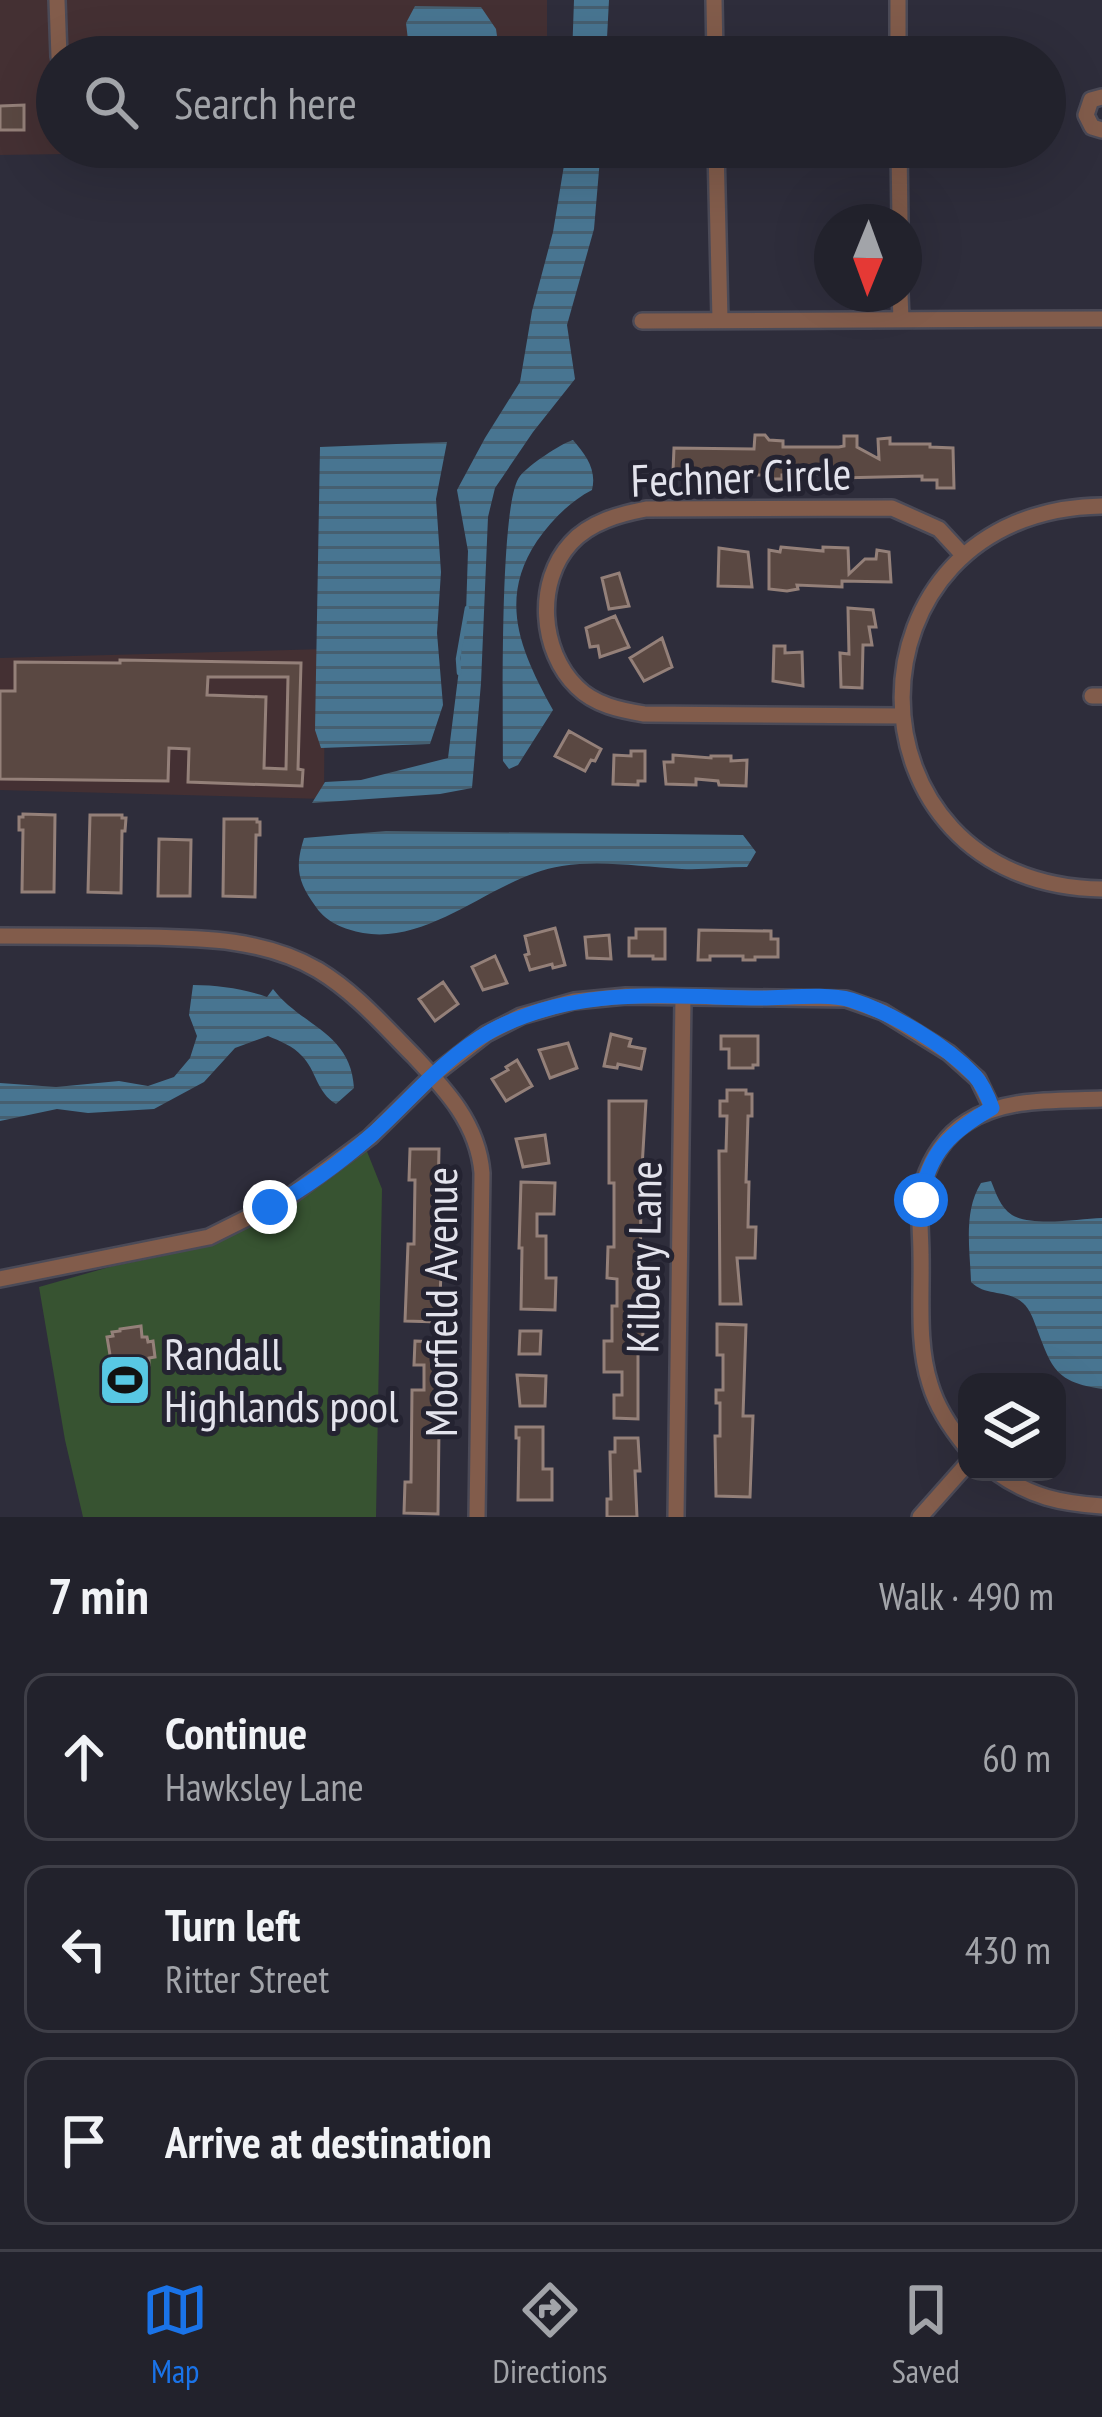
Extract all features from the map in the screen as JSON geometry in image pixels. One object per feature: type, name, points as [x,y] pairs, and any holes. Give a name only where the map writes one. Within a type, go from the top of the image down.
[{"type":"street","points":[[57,0],[58,36]]},
{"type":"street","points":[[714,0],[715,36]]},
{"type":"street","points":[[898,0],[898,36]]},
{"type":"street","points":[[1102,97],[1091,100],[1086,115],[1092,127],[1102,130]]},
{"type":"street","points":[[716,168],[720,320]]},
{"type":"street","points":[[899,168],[900,204]]},
{"type":"street","points":[[901,312],[901,319]]},
{"type":"street","points":[[642,321],[1102,319]]},
{"type":"street","points":[[1102,506],[1035,515],[963,555],[935,586],[908,645],[902,676],[908,753],[924,791],[945,822],[977,850],[1009,868],[1054,884],[1102,890]]},
{"type":"street","name":"Fechner Circle","points":[[902,716],[644,714],[612,709],[578,689],[557,660],[547,626],[554,570],[570,544],[585,531],[618,514],[646,508],[892,508],[939,529],[963,555]]},
{"type":"street","name":"Moorfield Avenue","points":[[0,936],[203,938],[264,948],[314,968],[349,991],[432,1076],[470,1124],[481,1164],[477,1517]]},
{"type":"street","name":"Kilbery Lane","points":[[676,1517],[683,997]]},
{"type":"street","points":[[0,1279],[208,1237],[289,1197],[370,1137],[432,1076],[486,1034],[535,1011],[587,998],[845,998],[883,1012],[949,1053],[978,1079],[992,1108]]},
{"type":"street","points":[[958,1435],[930,1386],[922,1355],[923,1185],[931,1162],[963,1124],[992,1108],[1102,1099]]},
{"type":"street","points":[[920,1517],[958,1474]]},
{"type":"street","points":[[1008,1481],[1048,1499],[1102,1506]]},
{"type":"shaded area","points":[[0,0],[547,0],[547,36],[36,36],[36,154],[0,155]]},
{"type":"shaded area","points":[[325,649],[324,799],[0,790],[0,658]]},
{"type":"green space","points":[[366,1149],[382,1189],[376,1517],[83,1517],[39,1287],[163,1256],[274,1213]]},
{"type":"water","points":[[574,0],[609,0],[607,36],[573,36]]},
{"type":"water","points":[[415,6],[481,7],[497,36],[408,36],[406,23]]},
{"type":"water","points":[[564,168],[599,168],[594,229],[567,325],[575,379],[495,488],[488,517],[472,788],[312,803],[325,782],[361,780],[448,758],[466,613],[468,551],[457,490],[520,382]]},
{"type":"water","points":[[573,440],[589,463],[592,490],[562,512],[537,541],[525,563],[516,606],[524,647],[553,710],[518,765],[509,769],[503,761],[503,658],[505,565],[513,494],[524,471]]},
{"type":"water","points":[[447,442],[436,499],[443,705],[430,744],[321,748],[315,730],[320,447]]},
{"type":"water","points":[[386,831],[743,835],[756,852],[747,867],[562,866],[512,882],[439,920],[389,934],[363,933],[331,921],[320,913],[301,881],[299,857],[304,838]]},
{"type":"water","points":[[193,985],[267,997],[273,989],[344,1054],[354,1088],[336,1104],[302,1056],[268,1036],[235,1048],[204,1082],[154,1109],[88,1113],[57,1109],[0,1121],[0,1083],[56,1087],[119,1081],[148,1086],[174,1077],[190,1058],[197,1036],[189,1015]]},
{"type":"water","points":[[991,1181],[1004,1208],[1021,1219],[1102,1218],[1102,1389],[1075,1382],[1058,1371],[1023,1303],[971,1282],[969,1231],[981,1183]]},
{"type":"water","name":"Randall Highlands pool","points":[[141,1370],[143,1386],[108,1390],[106,1375]]},
{"type":"building","points":[[24,105],[24,130],[0,130],[0,106]]},
{"type":"building","points":[[755,435],[783,441],[783,447],[839,447],[844,446],[844,436],[857,436],[857,447],[879,459],[878,439],[953,448],[954,488],[937,488],[937,480],[922,480],[922,476],[782,475],[782,479],[765,479],[765,475],[712,472],[685,477],[685,472],[673,471],[674,448],[754,449]]},
{"type":"building","points":[[781,547],[848,548],[849,574],[865,559],[876,559],[877,550],[889,552],[891,582],[842,581],[842,587],[769,589],[769,550],[780,552]]},
{"type":"building","points":[[719,548],[748,552],[752,587],[718,586]]},
{"type":"building","points":[[619,573],[629,606],[609,609],[602,578]]},
{"type":"building","points":[[848,608],[873,610],[876,627],[869,627],[872,645],[863,645],[862,688],[841,687],[840,653],[849,654]]},
{"type":"building","points":[[615,616],[629,647],[600,657],[598,646],[590,647],[586,628]]},
{"type":"building","points":[[662,638],[672,667],[644,681],[630,658]]},
{"type":"building","points":[[774,646],[785,646],[785,653],[802,652],[803,686],[773,681]]},
{"type":"building","points":[[15,662],[301,663],[298,769],[303,770],[302,786],[188,782],[189,749],[169,748],[168,781],[0,779],[0,691],[15,691]],"holes":[[[208,677],[288,677],[286,769],[264,768],[266,697],[207,695]]]},
{"type":"building","points":[[569,731],[601,749],[585,771],[555,756]]},
{"type":"building","points":[[631,751],[645,751],[645,781],[613,784],[614,755],[631,756]]},
{"type":"building","points":[[673,755],[747,760],[746,786],[696,779],[696,785],[666,784],[664,762],[673,762]]},
{"type":"building","points":[[55,815],[54,892],[22,892],[19,817]]},
{"type":"building","points":[[90,815],[126,818],[121,893],[88,892]]},
{"type":"building","points":[[224,819],[260,822],[255,897],[223,896]]},
{"type":"building","points":[[159,839],[191,840],[190,896],[158,896]]},
{"type":"building","points":[[555,928],[565,965],[530,970],[525,936]]},
{"type":"building","points":[[636,929],[665,929],[665,959],[629,956],[629,938],[636,938]]},
{"type":"building","points":[[699,930],[771,931],[771,939],[778,939],[778,957],[698,960]]},
{"type":"building","points":[[609,935],[611,959],[587,958],[585,937]]},
{"type":"building","points":[[495,956],[507,983],[483,990],[472,967]]},
{"type":"building","points":[[443,982],[458,1004],[435,1021],[419,999]]},
{"type":"building","points":[[611,1034],[631,1039],[629,1046],[645,1049],[641,1069],[604,1066]]},
{"type":"building","points":[[721,1036],[758,1036],[758,1065],[729,1068],[729,1049],[721,1049]]},
{"type":"building","points":[[568,1043],[577,1068],[550,1078],[539,1050]]},
{"type":"building","points":[[517,1060],[532,1086],[506,1101],[492,1079]]},
{"type":"building","points":[[727,1090],[752,1094],[746,1182],[748,1227],[756,1227],[755,1258],[737,1258],[741,1304],[720,1304],[719,1151],[726,1151],[727,1116],[720,1116],[720,1101],[727,1101]]},
{"type":"building","points":[[609,1101],[646,1101],[638,1419],[614,1418],[614,1395],[622,1395],[622,1372],[604,1372],[604,1341],[612,1341],[612,1306],[617,1306],[617,1279],[607,1278],[608,1247],[614,1247]]},
{"type":"building","points":[[545,1135],[549,1163],[523,1167],[516,1139]]},
{"type":"building","points":[[410,1149],[439,1149],[438,1198],[444,1198],[439,1322],[405,1321],[408,1244],[414,1244],[415,1180],[409,1180]]},
{"type":"building","points":[[521,1182],[555,1183],[554,1214],[537,1214],[537,1236],[546,1236],[546,1278],[556,1278],[555,1310],[521,1309]]},
{"type":"building","points":[[717,1324],[746,1325],[743,1416],[753,1416],[750,1497],[716,1496],[720,1403],[716,1403],[716,1390],[723,1390]]},
{"type":"building","points":[[141,1326],[142,1337],[153,1341],[155,1357],[149,1358],[149,1365],[112,1367],[107,1337],[120,1329]]},
{"type":"building","points":[[520,1331],[541,1331],[540,1354],[519,1354]]},
{"type":"building","points":[[415,1341],[440,1342],[438,1514],[404,1513],[405,1482],[411,1482],[412,1390],[424,1390],[424,1365],[414,1365]]},
{"type":"building","points":[[517,1375],[546,1376],[545,1406],[520,1406]]},
{"type":"building","points":[[516,1427],[543,1427],[543,1469],[552,1469],[552,1500],[518,1500]]},
{"type":"building","points":[[615,1438],[638,1438],[637,1517],[607,1517]]},
{"type":"waterway","points":[[459,673],[467,608]]},
{"type":"place","name":"Randall Highlands pool","points":[[125,1380]]},
{"type":"route","points":[[270,1207],[370,1137],[432,1076],[486,1034],[558,1004],[626,996],[845,998],[883,1012],[949,1053],[978,1079],[992,1108],[963,1124],[944,1142],[931,1162],[921,1200]]}]
